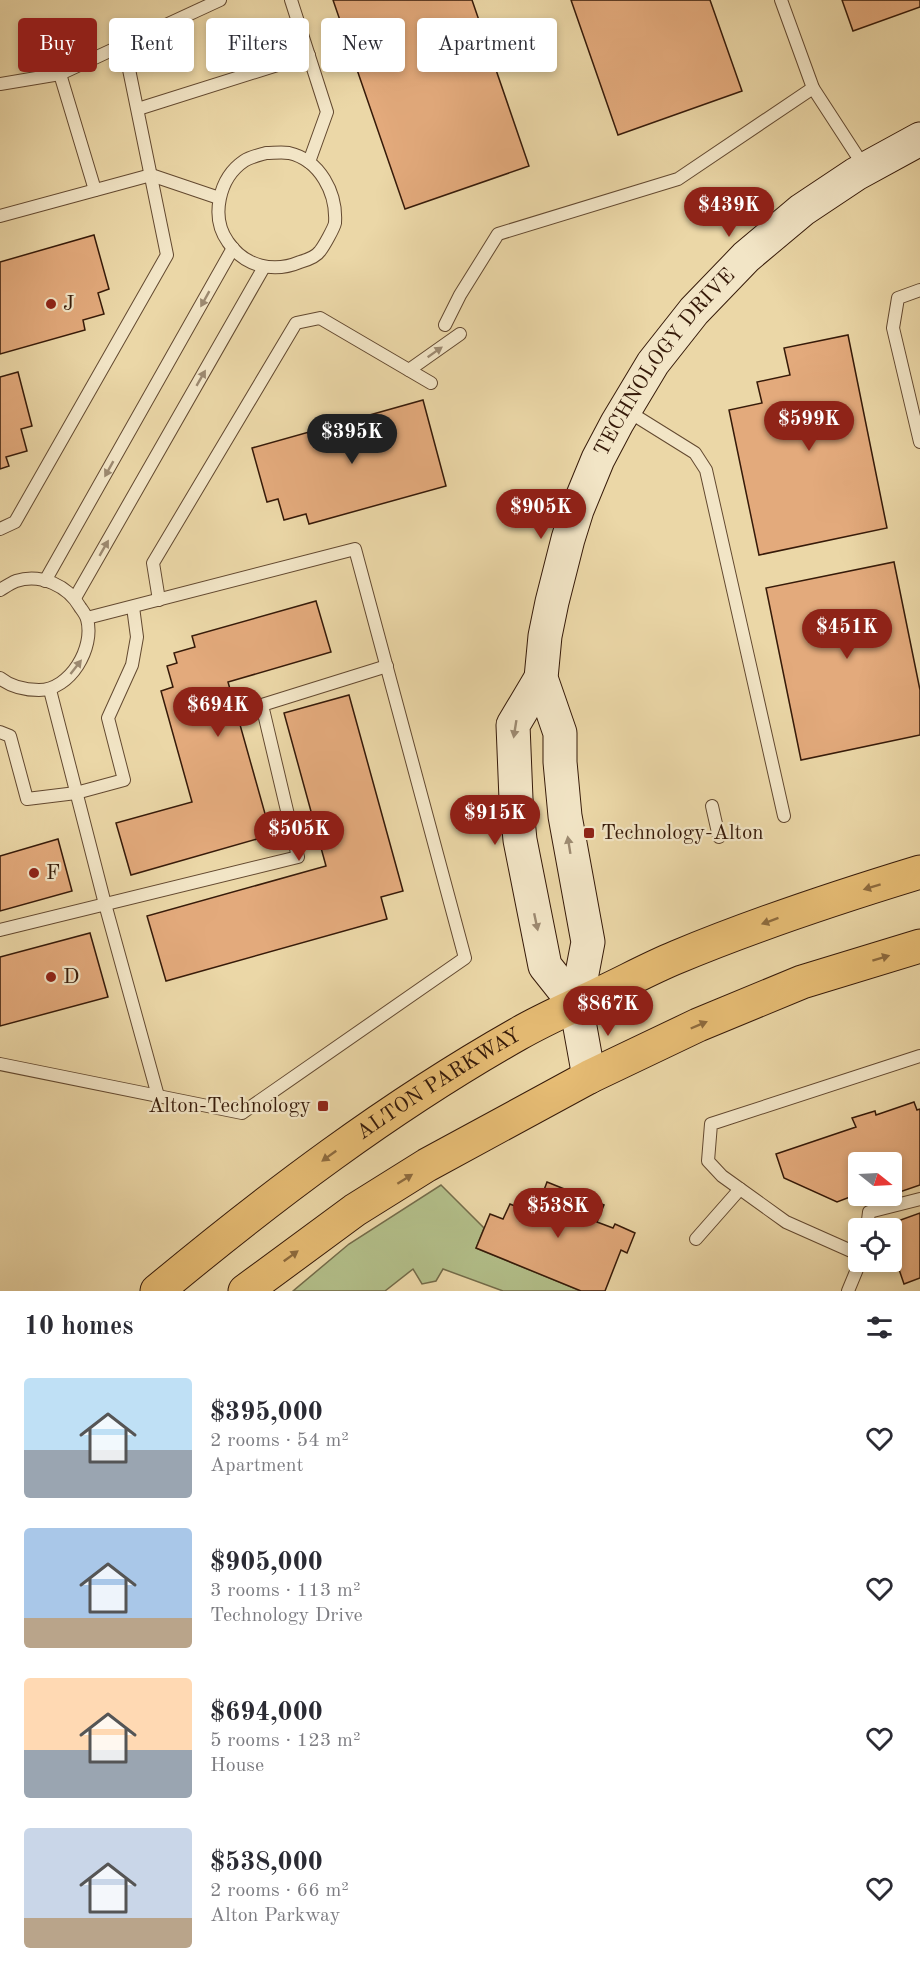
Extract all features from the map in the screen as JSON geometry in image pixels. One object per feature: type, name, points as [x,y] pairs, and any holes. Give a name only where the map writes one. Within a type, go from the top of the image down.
[{"type":"main road","name":"ALTON PARKWAY","points":[[157,1291],[246,1219],[373,1125],[423,1091],[520,1033],[675,958],[825,902],[920,872]]},
{"type":"main road","points":[[245,1291],[355,1210],[428,1164],[589,1077],[698,1025],[802,982],[920,946]]},
{"type":"street","name":"TECHNOLOGY DRIVE","points":[[589,1077],[576,1005],[588,942],[564,816],[560,733],[541,678],[545,636],[577,510],[598,459],[625,410],[653,363],[694,311],[746,258],[802,210],[865,169],[920,139]]},
{"type":"street","name":"TECHNOLOGY DRIVE","points":[[541,678],[513,725],[517,810],[526,874],[545,966],[576,1005]]},
{"type":"lane","points":[[182,18],[220,0]]},
{"type":"lane","points":[[291,0],[297,18]]},
{"type":"lane","points":[[781,0],[813,87],[865,169]]},
{"type":"lane","points":[[0,84],[60,74],[109,52]]},
{"type":"lane","points":[[309,55],[327,112],[309,162]]},
{"type":"lane","points":[[0,529],[15,522],[167,255],[130,72]]},
{"type":"lane","points":[[138,109],[255,72]]},
{"type":"lane","points":[[60,74],[95,190]]},
{"type":"lane","points":[[445,325],[460,295],[498,234],[678,179],[813,87]]},
{"type":"lane","points":[[266,153],[288,153],[309,162],[325,178],[333,199],[335,225],[319,253],[287,268],[264,267],[243,258],[227,242],[219,221],[219,198],[228,177],[244,161],[266,153]]},
{"type":"lane","points":[[0,216],[151,175],[219,198]]},
{"type":"lane","points":[[45,581],[233,248]]},
{"type":"lane","points":[[75,598],[264,267]]},
{"type":"lane","points":[[920,290],[898,298],[893,328],[916,403],[920,442]]},
{"type":"lane","points":[[159,600],[153,563],[296,323],[320,318],[431,382]]},
{"type":"lane","points":[[409,370],[460,334]]},
{"type":"lane","points":[[625,410],[694,453],[706,470],[784,816]]},
{"type":"lane","points":[[0,1064],[242,1113],[465,958],[355,549],[87,618]]},
{"type":"lane","points":[[0,590],[17,581],[38,579],[59,585],[75,598],[87,618],[88,640],[81,661],[68,678],[50,690],[27,690],[6,683],[0,678]]},
{"type":"lane","points":[[0,732],[10,736],[27,798],[76,793],[124,780],[108,718],[132,665],[137,636],[133,607]]},
{"type":"lane","points":[[0,930],[298,857],[262,705],[387,666]]},
{"type":"lane","points":[[50,690],[105,904],[158,1096]]},
{"type":"lane","points":[[712,806],[719,837]]},
{"type":"lane","points":[[848,1250],[786,1222],[722,1176],[708,1161],[711,1124],[920,1056]]},
{"type":"lane","points":[[696,1239],[740,1189]]},
{"type":"lane","points":[[868,1218],[869,1212],[920,1199]]},
{"type":"lane","points":[[848,1291],[856,1272]]},
{"type":"green space","points":[[441,1185],[484,1228],[476,1248],[581,1291],[503,1291],[443,1269],[436,1281],[422,1284],[413,1269],[385,1291],[293,1291],[349,1244]]},
{"type":"building","points":[[333,0],[472,0],[478,18],[417,18],[417,72],[497,72],[529,166],[405,209],[358,72],[405,72],[405,18],[339,18]]},
{"type":"building","points":[[571,0],[710,0],[742,91],[618,135]]},
{"type":"building","points":[[842,0],[920,0],[920,7],[853,31]]},
{"type":"building","name":"J","points":[[94,235],[109,289],[98,293],[104,314],[83,320],[85,330],[0,354],[0,262]]},
{"type":"building","points":[[848,335],[887,528],[759,555],[729,410],[762,403],[757,382],[790,375],[784,348]]},
{"type":"building","points":[[18,372],[32,426],[21,429],[27,451],[6,457],[9,466],[0,469],[0,377]]},
{"type":"building","points":[[423,400],[446,486],[309,524],[306,514],[284,520],[278,499],[267,502],[252,448]]},
{"type":"building","points":[[894,562],[920,690],[920,735],[801,760],[766,588]]},
{"type":"building","points":[[316,601],[331,652],[228,682],[271,835],[131,875],[116,823],[192,802],[161,691],[173,687],[167,666],[177,663],[174,653],[195,647],[192,636]]},
{"type":"building","points":[[349,695],[403,891],[381,897],[387,919],[166,981],[147,916],[326,866],[284,713]]},
{"type":"building","name":"F","points":[[58,839],[72,891],[0,911],[0,856]]},
{"type":"building","name":"D","points":[[90,933],[108,997],[0,1026],[0,957]]},
{"type":"building","points":[[914,1102],[917,1110],[920,1109],[920,1185],[902,1191],[902,1152],[848,1152],[848,1198],[837,1202],[784,1178],[776,1154],[856,1127],[852,1118],[875,1111],[876,1115]]},
{"type":"building","points":[[547,1182],[604,1205],[597,1222],[613,1228],[615,1224],[635,1233],[627,1253],[621,1250],[605,1291],[581,1291],[476,1248],[490,1214],[503,1219],[510,1204],[522,1209],[529,1193],[541,1198]]},
{"type":"building","points":[[920,1213],[920,1278],[904,1284],[900,1272],[902,1272],[902,1220]]},
{"type":"place","name":"J","points":[[51,304]]},
{"type":"place","name":"Technology-Alton","points":[[589,833]]},
{"type":"place","name":"F","points":[[34,873]]},
{"type":"place","name":"D","points":[[51,977]]},
{"type":"place","name":"Alton-Technology","points":[[323,1106]]}]
